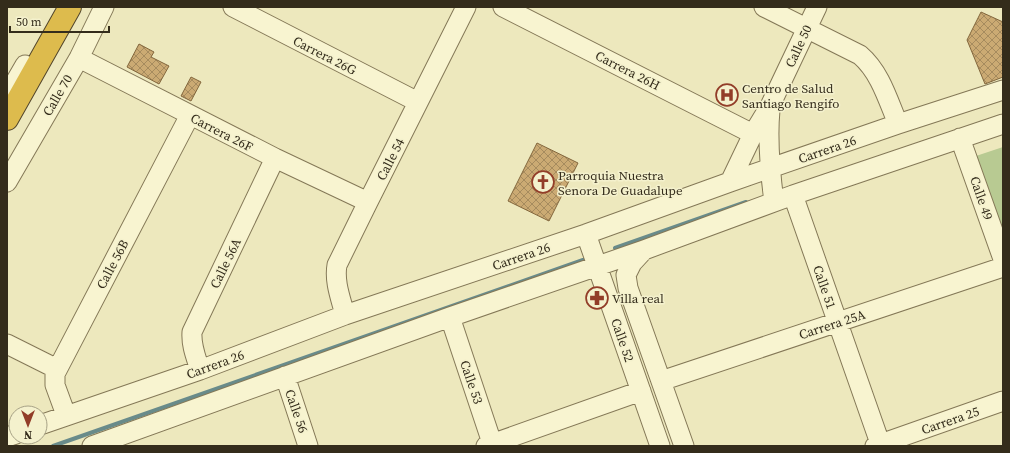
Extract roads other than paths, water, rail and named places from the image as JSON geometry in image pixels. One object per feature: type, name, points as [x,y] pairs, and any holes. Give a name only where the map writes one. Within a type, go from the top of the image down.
[{"type":"highway","points":[[7,119],[70,7]]},
{"type":"street","points":[[7,96],[57,7]]},
{"type":"street","name":"Calle 70","points":[[7,182],[78,58],[104,7]]},
{"type":"street","name":"Carrera 26G","points":[[233,7],[418,102]]},
{"type":"street","name":"Calle 54","points":[[345,315],[337,287],[337,265],[466,7]]},
{"type":"street","name":"Carrera 26H","points":[[503,7],[752,134]]},
{"type":"street","points":[[764,7],[860,55],[867,61],[876,73],[898,124]]},
{"type":"street","name":"Calle 50","points":[[730,182],[752,134],[770,106],[817,7]]},
{"type":"street","name":"Carrera 26F","points":[[78,58],[275,158],[368,202]]},
{"type":"street","name":"Carrera 26","points":[[48,422],[200,370],[345,315],[586,234],[769,168],[1003,90]]},
{"type":"street","name":"Calle 50","points":[[770,106],[768,141],[769,168],[774,202]]},
{"type":"street","name":"Calle 56B","points":[[66,415],[55,382],[55,374],[57,369],[190,115]]},
{"type":"street","points":[[92,446],[114,442],[285,376],[450,317],[598,267],[793,195],[1003,124]]},
{"type":"street","name":"Calle 49","points":[[960,138],[1003,259]]},
{"type":"street","name":"Calle 56A","points":[[200,370],[193,347],[192,332],[275,158]]},
{"type":"street","name":"Calle 51","points":[[793,195],[838,322],[879,445]]},
{"type":"street","name":"Calle 52","points":[[586,234],[660,446]]},
{"type":"street","name":"Calle 52","points":[[644,250],[632,263],[626,275],[628,288],[684,446]]},
{"type":"street","name":"Carrera 25A","points":[[661,381],[1003,267]]},
{"type":"street","name":"Calle 53","points":[[450,317],[490,445]]},
{"type":"street","points":[[7,344],[57,369]]},
{"type":"street","name":"Calle 56","points":[[285,376],[308,446]]},
{"type":"street","points":[[490,445],[641,391]]},
{"type":"street","name":"Carrera 25","points":[[879,445],[1003,401]]},
{"type":"waterway","points":[[615,248],[746,202]]},
{"type":"waterway","points":[[53,446],[583,260]]},
{"type":"place","name":"Centro de Salud Santiago Rengifo","points":[[727,95]]},
{"type":"place","name":"Parroquia Nuestra Senora De Guadalupe","points":[[543,182]]},
{"type":"place","name":"Villa real","points":[[597,298]]}]
